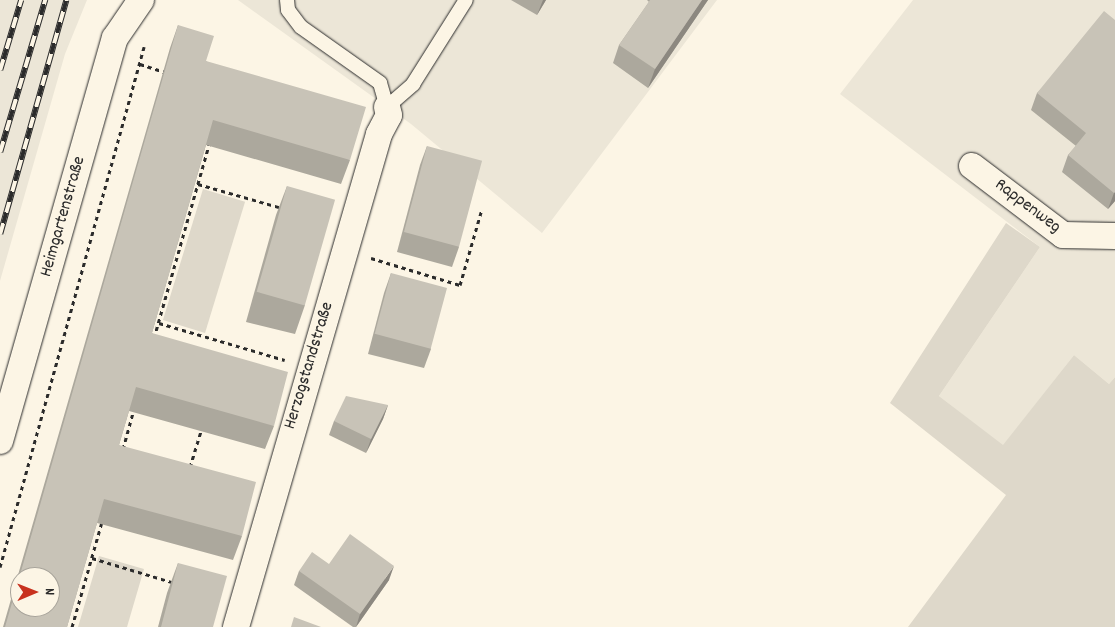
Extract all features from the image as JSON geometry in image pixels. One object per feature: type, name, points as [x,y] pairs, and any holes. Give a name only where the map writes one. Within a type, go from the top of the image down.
[{"type":"street","name":"Heimgartenstraße","points":[[0,441],[115,38],[141,0]]},
{"type":"street","name":"Herzogstandstraße","points":[[236,627],[376,144],[389,115],[387,107]]},
{"type":"street","name":"Rappenweg","points":[[972,166],[1063,236],[1115,236]]},
{"type":"lane","name":"Herzogstandstraße","points":[[287,0],[288,10],[301,26],[380,83],[387,107]]},
{"type":"lane","points":[[387,107],[413,84],[466,0]]},
{"type":"path","points":[[0,567],[144,46]]},
{"type":"path","points":[[140,64],[168,72]]},
{"type":"path","points":[[154,341],[209,145]]},
{"type":"path","points":[[198,184],[289,210]]},
{"type":"path","points":[[365,256],[460,285],[482,209]]},
{"type":"path","points":[[159,323],[286,360]]},
{"type":"path","points":[[120,458],[136,404]]},
{"type":"path","points":[[187,477],[201,431]]},
{"type":"path","points":[[72,627],[105,512]]},
{"type":"path","points":[[92,558],[183,585]]},
{"type":"shaded area","points":[[0,0],[87,0],[65,54],[0,281]]},
{"type":"shaded area","points":[[238,0],[717,0],[542,233],[411,124]]},
{"type":"shaded area","points":[[913,0],[1115,0],[1115,377],[1109,384],[1074,355],[1003,446],[939,396],[1040,247],[840,94]]},
{"type":"shaded area","points":[[203,189],[245,202],[205,333],[163,320]]},
{"type":"shaded area","points":[[1006,223],[1040,247],[939,396],[1003,445],[1074,355],[1109,384],[1115,377],[1115,627],[908,627],[1006,495],[890,403]]},
{"type":"shaded area","points":[[99,556],[144,569],[127,627],[78,627]]},
{"type":"building","points":[[650,0],[702,0],[655,69],[619,45]]},
{"type":"building","points":[[1104,11],[1115,20],[1114,193],[1068,155],[1086,133],[1037,93]]},
{"type":"building","points":[[178,25],[214,36],[206,61],[366,107],[350,160],[213,120],[152,333],[288,372],[274,426],[136,387],[119,445],[256,482],[242,536],[104,499],[67,627],[5,627],[10,610],[10,617],[60,617],[60,567],[22,567]]},
{"type":"building","points":[[427,146],[482,161],[459,247],[404,232]]},
{"type":"building","points":[[287,186],[335,200],[305,306],[257,292]]},
{"type":"building","points":[[391,273],[447,288],[431,349],[375,334]]},
{"type":"building","points":[[346,396],[388,405],[371,439],[334,421]]},
{"type":"building","points":[[350,534],[394,566],[360,614],[299,571],[312,552],[329,564]]},
{"type":"building","points":[[178,563],[227,576],[213,627],[161,627]]},
{"type":"building","points":[[294,617],[321,627],[291,627]]},
{"type":"railway","points":[[0,70],[21,0]]},
{"type":"railway","points":[[0,152],[45,0]]},
{"type":"railway","points":[[0,234],[66,0]]}]
